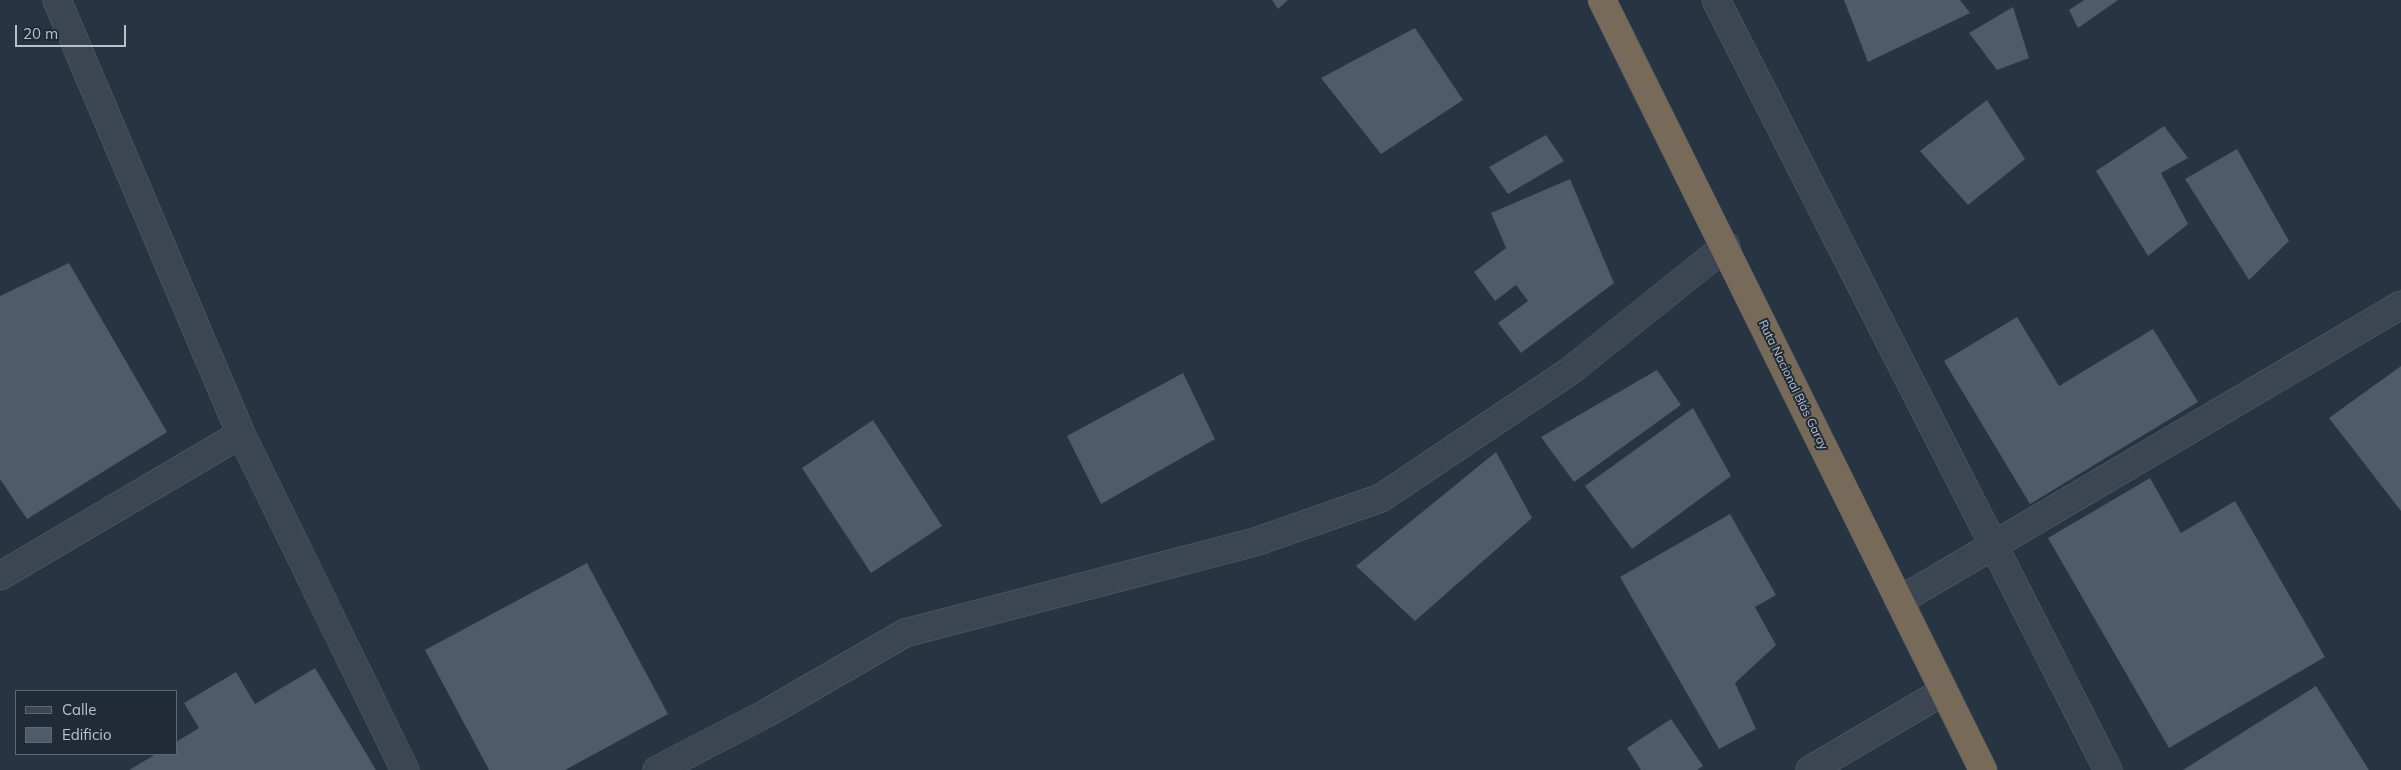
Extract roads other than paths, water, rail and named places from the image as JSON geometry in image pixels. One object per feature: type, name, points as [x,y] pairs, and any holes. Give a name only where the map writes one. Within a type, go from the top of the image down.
[{"type":"highway","name":"Ruta Nacional Blás Garay","points":[[1602,0],[1726,246],[1944,691],[1978,768]]},
{"type":"street","points":[[57,0],[241,434],[405,770]]},
{"type":"street","points":[[1716,0],[2108,770]]},
{"type":"street","points":[[657,770],[764,714],[905,633],[1256,542],[1381,498],[1570,371],[1726,246]]},
{"type":"street","points":[[1899,601],[2401,305]]},
{"type":"street","points":[[0,576],[241,434]]},
{"type":"street","points":[[1810,770],[1944,691]]}]
